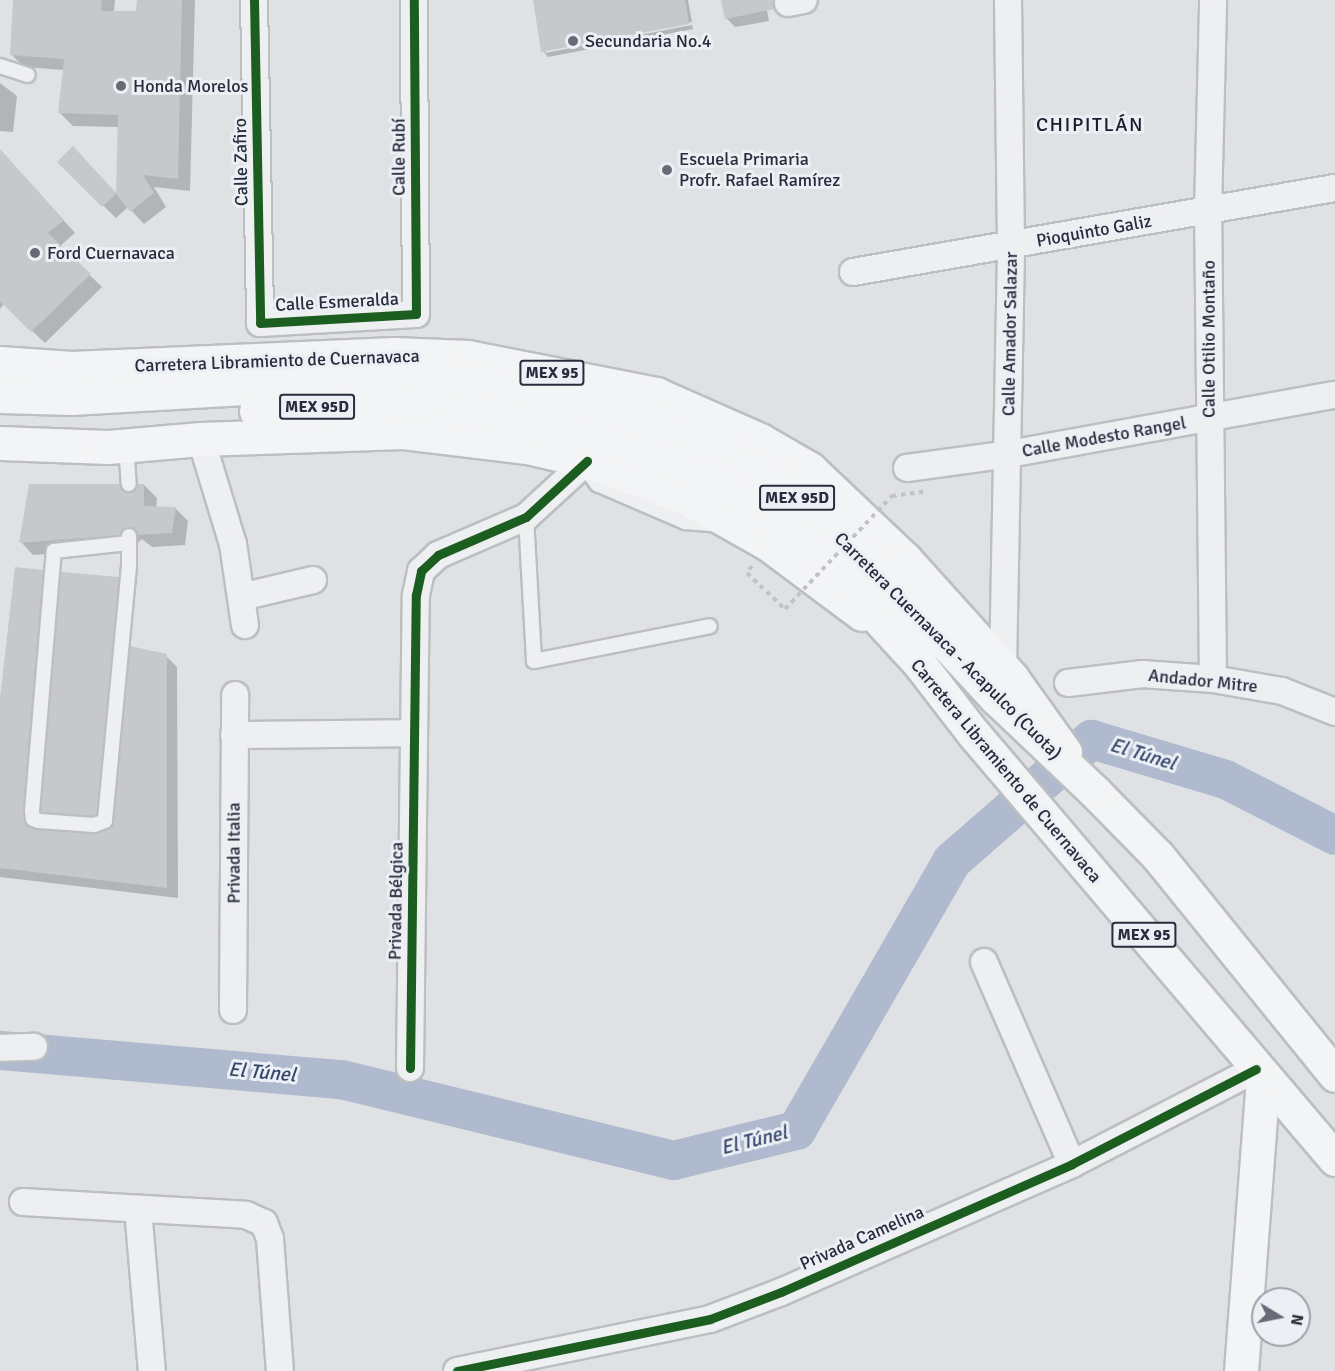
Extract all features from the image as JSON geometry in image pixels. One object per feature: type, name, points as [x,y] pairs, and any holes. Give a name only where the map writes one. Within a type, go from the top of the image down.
[{"type":"main road","name":"Carretera Libramiento de Cuernavaca","points":[[0,363],[72,368],[405,354],[468,357],[656,394],[760,440],[810,470],[905,559],[1004,682]]},
{"type":"main road","name":"Carretera Cuernavaca - Acapulco (Cuota)","points":[[20,410],[133,396],[399,379],[472,381],[535,392],[639,418],[703,444],[800,499],[887,580],[1004,682],[1094,791]]},
{"type":"main road","name":"Carretera Cuernavaca - Acapulco (Cuota)","points":[[0,396],[20,410],[134,419],[398,405],[474,411],[603,437],[699,473],[774,514],[808,543],[920,663]]},
{"type":"main road","name":"Carretera Libramiento de Cuernavaca","points":[[0,443],[126,445],[201,438],[403,432],[527,447],[589,461],[682,496],[788,558],[920,663],[973,733],[1335,1159]]},
{"type":"main road","name":"MEX 95","points":[[1094,791],[1157,855],[1335,1075]]},
{"type":"main road","points":[[1241,1371],[1260,1073]]},
{"type":"street","name":"Calle Zafiro","points":[[254,0],[260,323]]},
{"type":"street","name":"Calle Rubí","points":[[414,0],[416,314]]},
{"type":"street","name":"Calle Amador Salazar","points":[[1004,682],[1011,246],[1008,0]]},
{"type":"street","name":"Calle Otilio Montaño","points":[[1213,0],[1208,211],[1213,679]]},
{"type":"street","name":"Pioquinto Galiz","points":[[853,272],[1335,188]]},
{"type":"street","name":"Calle Esmeralda","points":[[260,323],[416,314]]},
{"type":"street","name":"Calle Modesto Rangel","points":[[907,468],[1009,454],[1335,395]]},
{"type":"street","points":[[201,438],[220,495],[245,625]]},
{"type":"street","name":"Privada Bélgica","points":[[410,1068],[416,595],[421,571],[438,555],[526,517],[589,461]]},
{"type":"street","points":[[241,597],[313,580]]},
{"type":"street","name":"Andador Mitre","points":[[1068,683],[1142,674],[1213,679],[1282,691],[1335,712]]},
{"type":"street","name":"Privada Italia","points":[[233,1010],[234,695]]},
{"type":"street","points":[[234,735],[414,733]]},
{"type":"street","points":[[984,962],[1072,1164]]},
{"type":"street","points":[[0,1048],[34,1047]]},
{"type":"street","name":"Privada Camelina","points":[[458,1371],[710,1319],[781,1292],[1072,1164],[1260,1073]]},
{"type":"street","points":[[23,1202],[246,1215],[264,1223],[270,1239],[280,1371]]},
{"type":"street","points":[[138,1209],[152,1371]]},
{"type":"lane","points":[[0,66],[28,75]]},
{"type":"lane","points":[[126,445],[129,484]]},
{"type":"lane","points":[[526,517],[534,661],[710,626]]},
{"type":"lane","points":[[129,539],[105,821],[94,825],[39,821],[33,819],[32,811],[54,551],[129,539]]},
{"type":"path","points":[[747,573],[785,609],[892,496],[939,489]]},
{"type":"building","name":"Honda Morelos","points":[[13,0],[102,0],[101,11],[136,11],[137,0],[182,0],[178,179],[143,175],[154,193],[130,212],[116,194],[102,207],[57,162],[73,146],[116,193],[118,115],[58,113],[64,59],[10,55]]},
{"type":"building","points":[[533,0],[685,0],[689,24],[541,52]]},
{"type":"building","points":[[721,0],[774,0],[775,9],[725,19]]},
{"type":"building","name":"Ford Cuernavaca","points":[[0,149],[64,220],[48,233],[91,274],[31,332],[0,301]]},
{"type":"building","points":[[29,484],[120,484],[129,493],[138,484],[144,484],[144,506],[176,507],[172,533],[138,535],[128,527],[120,535],[19,543]]},
{"type":"building","points":[[15,567],[43,570],[23,810],[26,824],[38,830],[93,834],[112,827],[130,646],[167,654],[167,888],[0,868],[0,698]]},
{"type":"building","points":[[61,572],[119,577],[97,814],[93,816],[41,812]]},
{"type":"waterway","name":"El Túnel","points":[[0,1050],[341,1079],[673,1160],[796,1130],[951,861],[1091,739],[1225,779],[1335,835]]},
{"type":"cycle path","points":[[254,0],[260,323],[416,314],[414,0]]},
{"type":"cycle path","points":[[410,1068],[416,595],[421,571],[438,555],[526,517],[587,461]]},
{"type":"cycle path","points":[[457,1371],[710,1319],[781,1292],[1072,1164],[1256,1069]]},
{"type":"place","name":"Secundaria No.4","points":[[573,41]]},
{"type":"place","name":"Honda Morelos","points":[[121,86]]},
{"type":"place","name":"Escuela Primaria Profr. Rafael Ramírez","points":[[667,170]]},
{"type":"place","name":"Ford Cuernavaca","points":[[35,253]]},
{"type":"district","name":"CHIPITLÁN","points":[[1090,124]]}]
